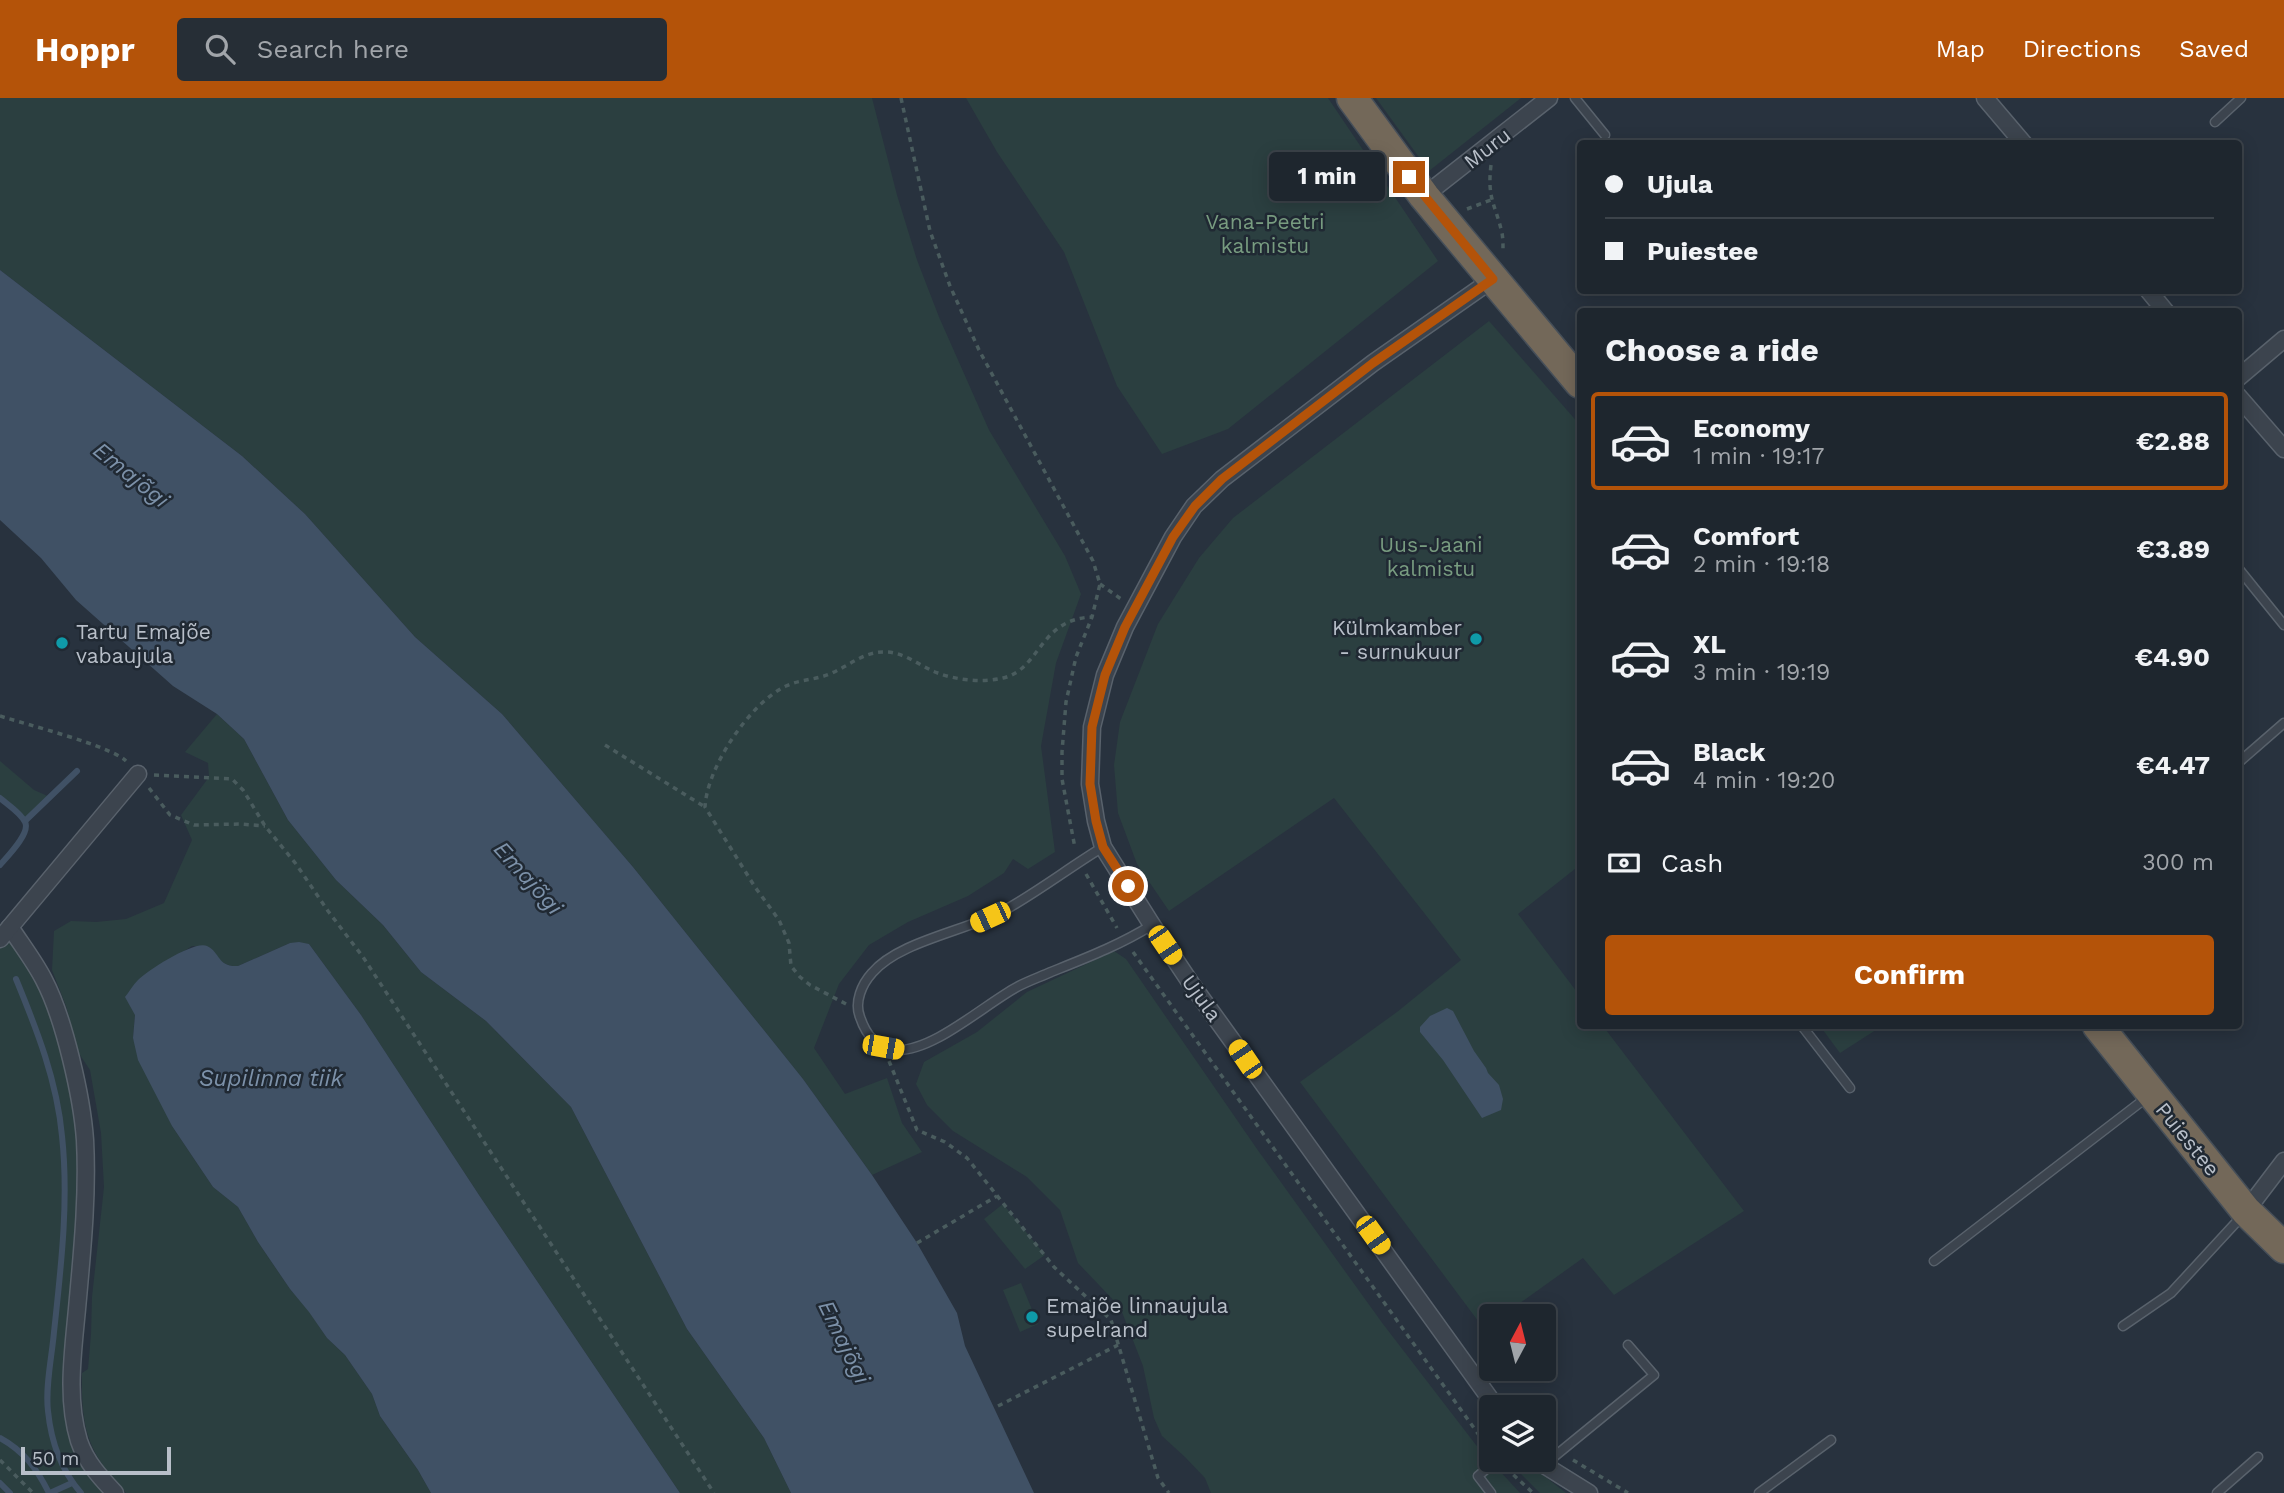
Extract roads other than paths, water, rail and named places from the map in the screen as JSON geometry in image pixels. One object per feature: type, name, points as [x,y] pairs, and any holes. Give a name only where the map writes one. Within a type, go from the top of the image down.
[{"type":"highway","points":[[1352,98],[1424,196],[1502,269],[1577,379]]},
{"type":"highway","name":"Puiestee","points":[[2100,1029],[2246,1211],[2284,1248]]},
{"type":"street","name":"Muru","points":[[1424,196],[1549,98]]},
{"type":"street","points":[[1985,98],[2021,140]]},
{"type":"street","name":"Ujula","points":[[1487,1395],[1192,985],[1152,925],[1103,847],[1090,784],[1092,727],[1105,675],[1136,606],[1173,537],[1195,506],[1222,479],[1373,363],[1502,269]]},
{"type":"street","points":[[2151,294],[2163,308]]},
{"type":"street","points":[[2242,375],[2284,339]]},
{"type":"street","points":[[2242,401],[2284,449]]},
{"type":"street","points":[[115,1493],[89,1464],[79,1441],[72,1402],[72,1370],[84,1232],[85,1139],[74,1074],[57,1014],[44,981],[5,933],[138,774]]},
{"type":"street","points":[[2246,1211],[2284,1161]]},
{"type":"street","points":[[1556,1471],[1589,1493]]},
{"type":"lane","points":[[1575,98],[1605,135]]},
{"type":"lane","points":[[2215,122],[2241,98]]},
{"type":"lane","points":[[2242,573],[2284,625]]},
{"type":"lane","points":[[2242,760],[2284,723]]},
{"type":"lane","points":[[1103,847],[1004,910],[894,955],[872,972],[859,997],[858,1011],[871,1039],[883,1047],[898,1050],[917,1047],[972,1018],[1017,987],[1126,941],[1152,925]]},
{"type":"lane","points":[[1804,1029],[1850,1088]]},
{"type":"lane","points":[[1934,1261],[2151,1094]]},
{"type":"lane","points":[[2123,1326],[2171,1293],[2246,1211]]},
{"type":"lane","points":[[1556,1454],[1654,1375],[1628,1345]]},
{"type":"lane","points":[[1759,1493],[1831,1440]]},
{"type":"lane","points":[[2217,1493],[2258,1457]]},
{"type":"lane","points":[[1483,1472],[1478,1476],[1491,1493]]},
{"type":"water","name":"Emajõgi","points":[[0,270],[242,456],[305,514],[415,637],[502,714],[633,867],[803,1079],[917,1243],[957,1313],[965,1346],[1034,1493],[791,1493],[764,1438],[687,1329],[571,1107],[486,1021],[421,972],[383,925],[336,880],[288,820],[244,739],[217,714],[173,686],[76,600],[41,558],[0,520]]},
{"type":"water","name":"Supilinna tiik","points":[[290,943],[309,944],[361,1015],[680,1493],[431,1493],[380,1416],[372,1394],[345,1355],[327,1338],[290,1289],[238,1207],[213,1187],[172,1126],[138,1060],[133,1038],[135,1015],[125,997],[143,975],[193,947],[207,946],[226,964],[238,966]]},
{"type":"water","points":[[1447,1008],[1453,1011],[1474,1051],[1499,1085],[1503,1099],[1501,1110],[1482,1118],[1443,1060],[1420,1032],[1420,1027],[1430,1016]]},
{"type":"waterway","points":[[25,821],[77,771]]},
{"type":"waterway","points":[[0,798],[20,815],[26,827],[17,845],[0,865]]},
{"type":"waterway","points":[[16,979],[45,1056],[59,1116],[64,1160],[64,1209],[47,1402],[49,1422],[58,1455],[81,1493]]},
{"type":"waterway","points":[[0,1438],[29,1461],[49,1493]]},
{"type":"waterway","points":[[0,1483],[10,1493]]},
{"type":"waterway","points":[[50,1493],[72,1483]]},
{"type":"place","name":"Külmkamber - surnukuur","points":[[1476,639]]},
{"type":"place","name":"Tartu Emajõe vabaujula","points":[[62,643]]},
{"type":"place","name":"Emajõe linnaujula supelrand","points":[[1032,1317]]},
{"type":"park label","name":"Vana-Peetri kalmistu","points":[[1265,233]]},
{"type":"park label","name":"Uus-Jaani kalmistu","points":[[1431,556]]}]
